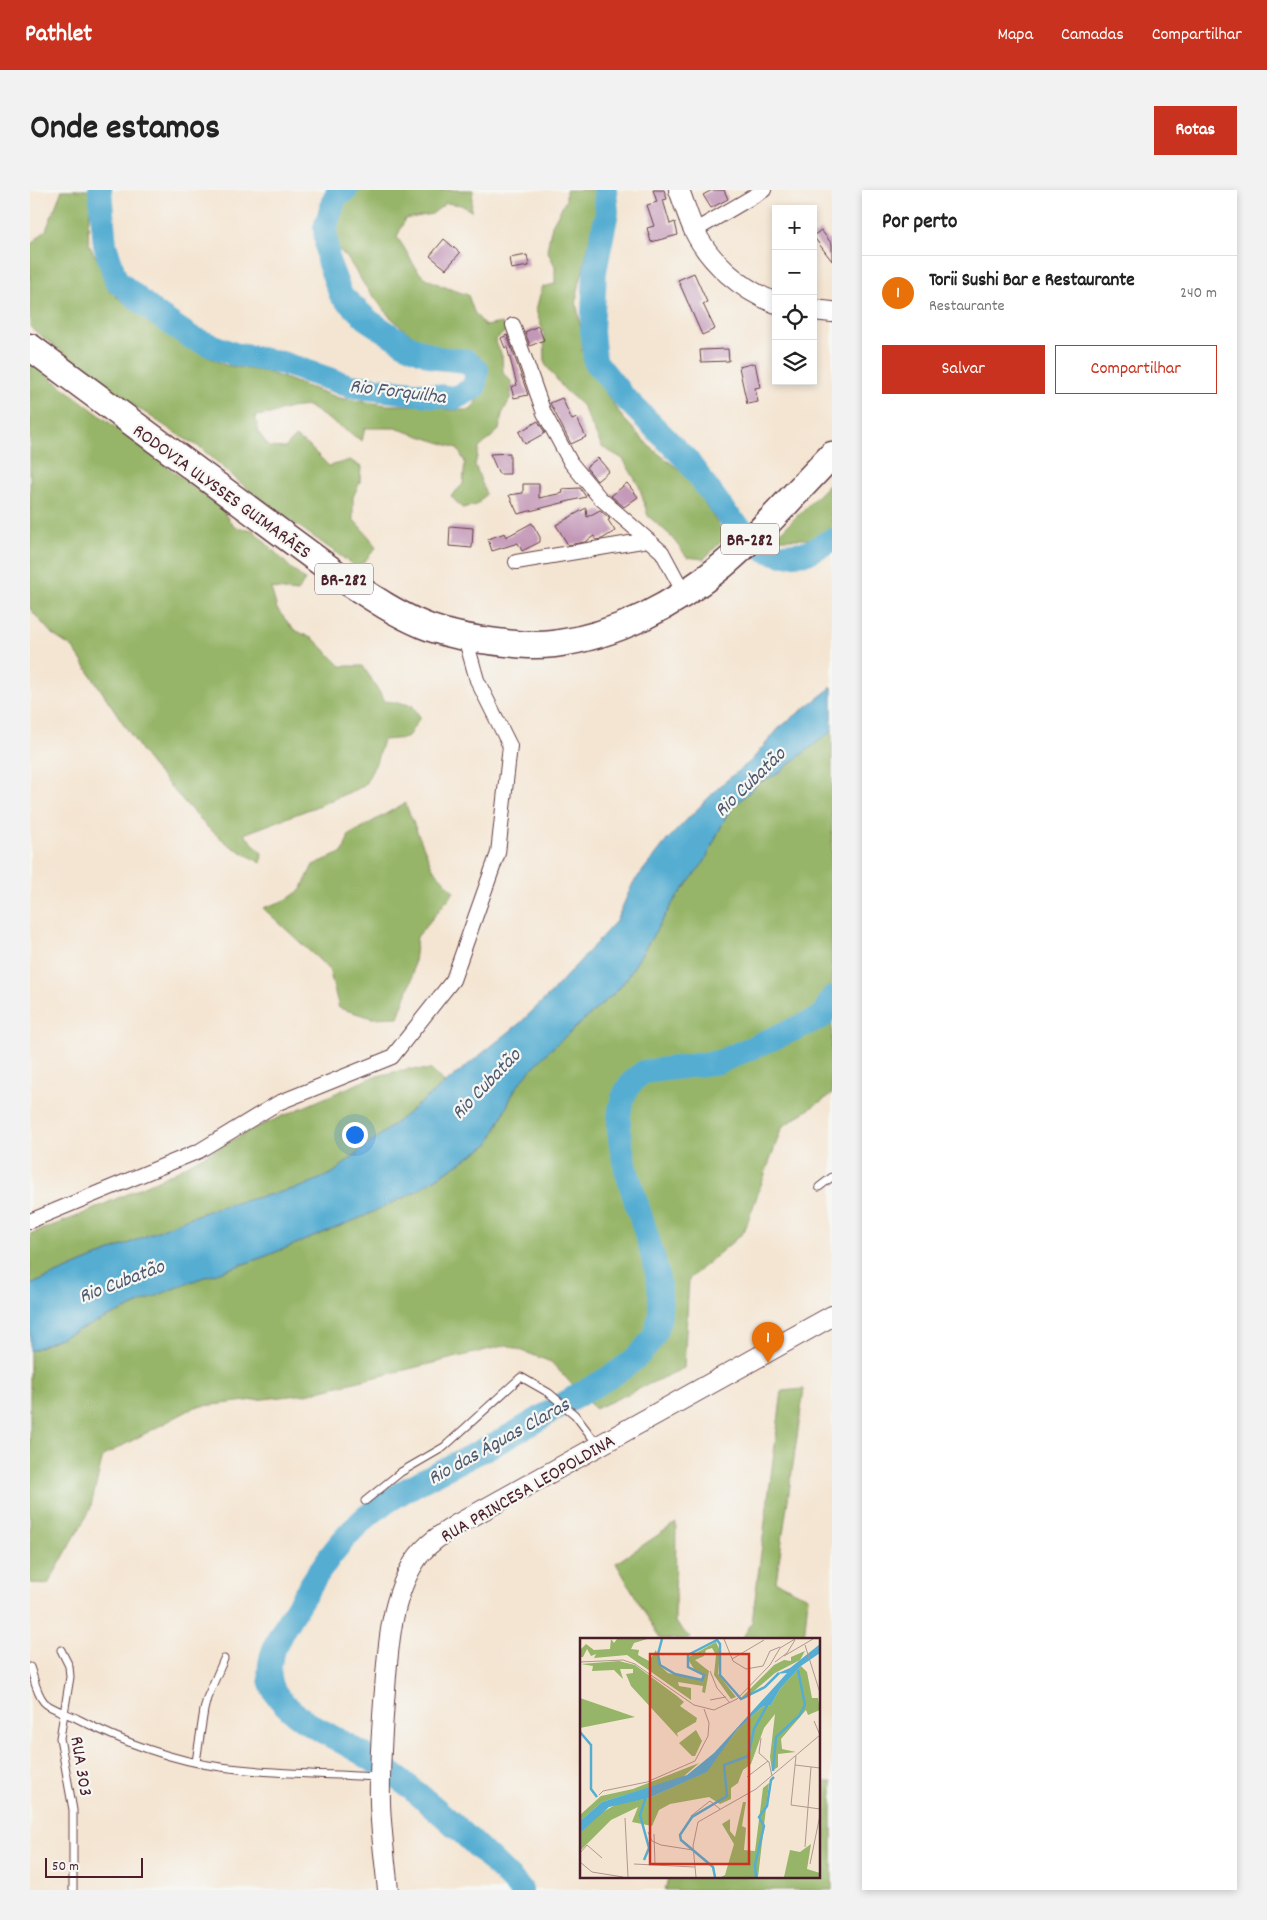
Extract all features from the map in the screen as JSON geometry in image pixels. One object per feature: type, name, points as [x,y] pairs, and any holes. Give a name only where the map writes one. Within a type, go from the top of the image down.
[{"type":"highway","name":"RODOVIA ULYSSES GUIMARÃES","points":[[30,348],[342,578],[388,608],[424,626],[465,637],[508,644],[553,644],[594,635],[648,616],[694,586],[743,546],[832,455]]},
{"type":"street","points":[[679,190],[694,231],[704,246],[733,278],[748,290],[772,301]]},
{"type":"street","points":[[694,231],[764,190]]},
{"type":"street","points":[[817,310],[832,312]]},
{"type":"street","points":[[514,325],[544,414],[571,463],[600,498],[662,552],[694,586]]},
{"type":"street","points":[[516,562],[648,540]]},
{"type":"street","points":[[30,1221],[199,1151],[278,1103],[392,1057],[453,980],[498,853],[510,746],[477,680],[465,637]]},
{"type":"street","name":"RUA PRINCESA LEOPOLDINA","points":[[388,1890],[382,1835],[380,1773],[386,1670],[394,1615],[402,1587],[415,1561],[423,1550],[446,1532],[832,1316]]},
{"type":"lane","points":[[819,1186],[832,1177]]},
{"type":"lane","points":[[365,1501],[401,1472],[444,1446],[520,1378],[550,1393],[575,1415],[598,1446]]},
{"type":"lane","name":"RUA 303","points":[[61,1650],[69,1666],[70,1677],[60,1738],[73,1810],[73,1890]]},
{"type":"lane","points":[[196,1762],[207,1698],[224,1659]]},
{"type":"lane","points":[[30,1667],[44,1702],[118,1739],[196,1762],[222,1767],[380,1773]]},
{"type":"green space","points":[[62,190],[92,190],[88,225],[89,245],[102,267],[109,291],[176,341],[225,365],[267,372],[339,398],[387,405],[427,405],[450,410],[471,410],[482,384],[479,356],[431,347],[406,331],[389,316],[365,286],[348,259],[333,243],[331,223],[338,207],[357,190],[473,190],[471,211],[461,205],[446,203],[432,214],[405,219],[397,237],[422,275],[442,286],[468,295],[474,312],[485,326],[502,323],[506,331],[495,340],[502,356],[503,373],[511,381],[511,397],[502,414],[499,430],[479,448],[475,465],[486,494],[477,505],[462,508],[451,496],[463,484],[465,462],[457,448],[395,428],[365,428],[362,441],[308,406],[255,416],[259,433],[269,447],[285,448],[295,437],[309,446],[329,466],[350,460],[361,467],[360,482],[353,497],[353,519],[370,538],[376,548],[363,563],[356,567],[251,492],[201,448],[114,392],[30,327],[30,245],[46,230]]},
{"type":"green space","points":[[566,190],[597,190],[597,207],[576,300],[582,335],[582,351],[590,370],[623,418],[650,447],[685,474],[722,530],[726,537],[704,559],[687,557],[669,534],[648,516],[639,486],[623,459],[602,447],[582,405],[564,389],[545,364],[544,335],[536,310],[542,287],[555,284],[555,266],[547,250],[552,225],[566,200]]},
{"type":"green space","points":[[30,362],[220,507],[234,527],[253,530],[305,580],[297,592],[271,588],[277,609],[293,629],[315,640],[341,666],[363,666],[385,701],[412,705],[420,717],[407,738],[383,740],[376,763],[364,786],[244,834],[262,853],[261,863],[229,845],[206,826],[151,765],[73,648],[53,635],[30,609]]},
{"type":"green space","points":[[832,481],[832,529],[817,539],[774,539]]},
{"type":"green space","points":[[832,731],[832,1094],[782,1127],[744,1232],[689,1279],[684,1368],[595,1409],[551,1362],[507,1345],[306,1394],[195,1407],[103,1456],[90,1510],[48,1584],[30,1583],[30,1351],[184,1284],[261,1258],[360,1218],[415,1192],[489,1144],[515,1089],[528,1072],[617,991],[627,978],[674,901],[705,861],[726,816],[734,806],[759,783],[777,774]]},
{"type":"green space","points":[[405,803],[432,867],[454,892],[417,937],[412,979],[398,1017],[372,1018],[339,1008],[329,969],[263,908],[286,900],[301,890],[313,865],[343,852],[349,835]]},
{"type":"green space","points":[[408,1069],[431,1070],[445,1083],[333,1173],[301,1187],[219,1207],[186,1219],[30,1285],[30,1234],[78,1216],[169,1175],[253,1129],[373,1077]]},
{"type":"green space","points":[[804,1389],[776,1582],[808,1597],[804,1638],[743,1638],[752,1622],[782,1391]]},
{"type":"green space","points":[[676,1523],[675,1622],[690,1638],[659,1638],[616,1563]]},
{"type":"green space","points":[[820,1782],[832,1782],[832,1890],[665,1890],[668,1878],[820,1878]]},
{"type":"water","name":"Rio Cubatão","points":[[832,687],[832,731],[777,774],[759,783],[734,806],[726,816],[705,861],[674,901],[627,978],[617,991],[550,1050],[528,1073],[515,1089],[489,1144],[415,1192],[360,1218],[261,1258],[184,1284],[30,1351],[30,1285],[186,1219],[219,1207],[301,1187],[333,1173],[520,1023],[551,993],[616,921],[633,883],[668,839],[722,784],[751,761],[779,728]]},
{"type":"building","points":[[653,190],[664,190],[667,199],[663,200],[670,224],[675,222],[678,235],[651,242],[647,228],[654,226],[647,205],[657,202]]},
{"type":"building","points":[[712,190],[724,190],[728,199],[711,208],[703,195]]},
{"type":"building","points":[[821,230],[832,244],[832,261],[817,241],[817,233]]},
{"type":"building","points":[[444,239],[460,253],[446,269],[430,256]]},
{"type":"building","points":[[527,255],[529,266],[511,269],[509,258]]},
{"type":"building","points":[[694,273],[707,302],[703,304],[715,329],[702,335],[678,280]]},
{"type":"building","points":[[538,326],[544,340],[530,346],[525,332]]},
{"type":"building","points":[[507,335],[528,395],[514,398],[511,387],[517,385],[507,347],[505,348],[501,338]]},
{"type":"building","points":[[728,349],[729,361],[701,362],[700,350]]},
{"type":"building","points":[[755,363],[760,387],[755,388],[758,402],[747,404],[739,367]]},
{"type":"building","points":[[562,398],[572,420],[577,418],[586,437],[571,444],[550,403]]},
{"type":"building","points":[[538,421],[545,433],[525,444],[519,432]]},
{"type":"building","points":[[510,453],[510,474],[499,474],[490,454]]},
{"type":"building","points":[[598,458],[609,471],[597,481],[586,467]]},
{"type":"building","points":[[627,483],[638,497],[624,507],[611,496]]},
{"type":"building","points":[[523,484],[539,484],[539,498],[563,493],[562,489],[580,488],[586,497],[518,514],[509,495],[523,493]]},
{"type":"building","points":[[586,508],[587,517],[600,510],[610,519],[608,520],[615,531],[602,539],[596,540],[594,536],[585,542],[568,545],[556,525]]},
{"type":"building","points":[[532,523],[540,537],[540,542],[522,551],[518,543],[492,551],[488,539],[505,533],[506,537]]},
{"type":"building","points":[[450,526],[473,528],[472,548],[449,546]]},
{"type":"waterway","name":"Rio Forquilha","points":[[100,190],[105,245],[116,280],[155,313],[192,338],[234,354],[282,363],[350,386],[455,398],[474,388],[477,371],[466,361],[437,358],[406,345],[369,321],[341,295],[328,261],[325,228],[336,195],[346,190]]},
{"type":"waterway","name":"Rio Forquilha","points":[[605,190],[607,212],[595,271],[592,332],[595,361],[623,396],[687,460],[728,516],[757,545],[782,555],[807,553],[832,540]]},
{"type":"waterway","name":"Rio das Águas Claras","points":[[521,1890],[469,1838],[394,1775],[362,1753],[312,1725],[289,1708],[279,1698],[273,1688],[270,1678],[271,1657],[279,1637],[317,1575],[338,1546],[361,1521],[406,1490],[506,1438],[607,1379],[637,1357],[652,1339],[660,1310],[657,1275],[624,1160],[619,1125],[624,1095],[644,1072],[719,1062],[822,1017],[832,998]]},
{"type":"place","name":"Torii Sushi Bar e Restaurante","points":[[768,1363]]}]
